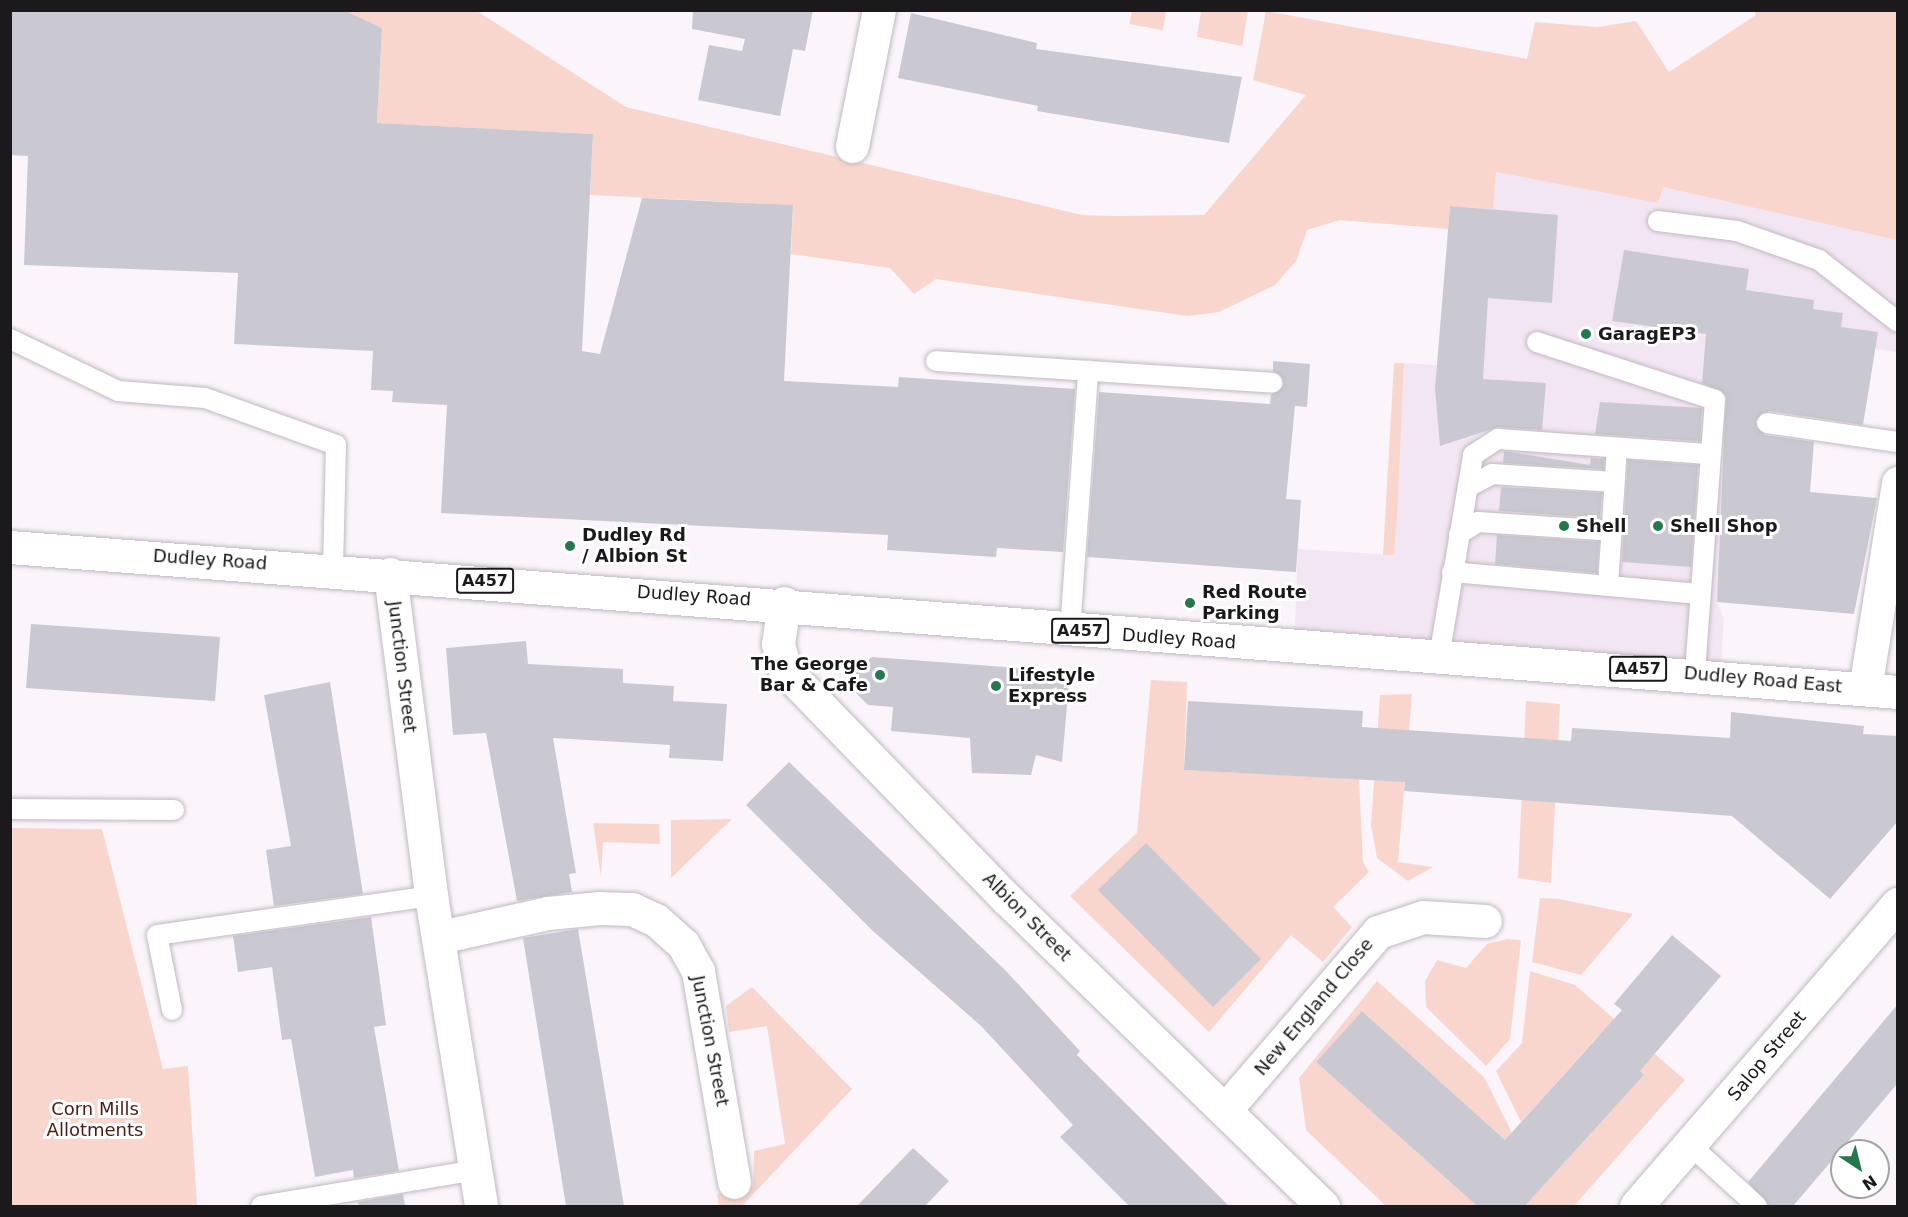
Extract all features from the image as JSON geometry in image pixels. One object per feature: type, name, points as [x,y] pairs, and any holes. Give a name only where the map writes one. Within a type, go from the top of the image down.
[{"type":"street","points":[[852,146],[879,10]]},
{"type":"street","points":[[1865,689],[1898,483]]},
{"type":"street","name":"Dudley Road","points":[[10,547],[784,603],[1070,631],[1378,653]]},
{"type":"street","name":"Junction Street","points":[[390,574],[431,896],[440,937],[481,1206]]},
{"type":"street","name":"Albion Street","points":[[784,603],[778,644],[785,670],[1007,899],[1323,1206]]},
{"type":"street","name":"Dudley Road East","points":[[1378,653],[1898,692]]},
{"type":"street","name":"Salop Street","points":[[1636,1206],[1691,1146],[1898,904]]},
{"type":"street","name":"Junction Street","points":[[440,937],[548,913],[600,908],[632,909],[656,920],[682,944],[698,971],[734,1182]]},
{"type":"street","name":"New England Close","points":[[1225,1110],[1378,932],[1424,917],[1485,921]]},
{"type":"lane","points":[[1658,221],[1737,231],[1819,260],[1898,322]]},
{"type":"lane","points":[[10,339],[118,391],[205,398],[336,445],[333,569]]},
{"type":"lane","points":[[1537,342],[1715,400],[1708,454],[1695,675]]},
{"type":"lane","points":[[936,361],[1272,383]]},
{"type":"lane","points":[[1070,631],[1088,371]]},
{"type":"lane","points":[[1767,423],[1898,442]]},
{"type":"lane","points":[[1438,657],[1473,455],[1498,439],[1708,454]]},
{"type":"lane","points":[[1608,586],[1617,448]]},
{"type":"lane","points":[[1468,487],[1492,474],[1614,482]]},
{"type":"lane","points":[[1459,534],[1478,522],[1612,531]]},
{"type":"lane","points":[[1452,572],[1700,594]]},
{"type":"lane","points":[[10,809],[174,810]]},
{"type":"lane","points":[[172,1010],[158,935],[431,896]]},
{"type":"lane","points":[[1691,1146],[1757,1206]]},
{"type":"lane","points":[[261,1206],[475,1170]]},
{"type":"shaded area","points":[[1458,136],[1897,183],[1897,352],[1875,349],[1841,327],[1843,313],[1813,309],[1759,411],[1756,435],[1732,433],[1717,602],[1724,619],[1720,677],[1294,648],[1298,549],[1394,555],[1404,363],[1437,365]]},
{"type":"green space","points":[[343,11],[477,11],[626,107],[1082,215],[1114,216],[1204,215],[1306,95],[1253,80],[1266,11],[1527,59],[1535,22],[1597,27],[1636,21],[1669,72],[1756,15],[1754,11],[1897,11],[1897,240],[1663,187],[1658,203],[1496,172],[1493,209],[1450,206],[1448,229],[1340,220],[1307,230],[1296,261],[1275,285],[1219,312],[1187,316],[936,279],[914,294],[890,268],[791,254],[793,205],[590,195],[593,134],[377,123],[382,28]]},
{"type":"green space","points":[[1132,11],[1166,11],[1163,30],[1129,24]]},
{"type":"green space","points":[[1201,11],[1248,11],[1242,46],[1197,37]]},
{"type":"green space","points":[[1394,363],[1404,363],[1397,517],[1394,555],[1383,555]]},
{"type":"green space","points":[[1151,680],[1187,682],[1184,770],[1359,779],[1363,862],[1369,872],[1333,907],[1352,927],[1323,962],[1291,935],[1209,1032],[1070,896],[1137,833]]},
{"type":"green space","points":[[1412,694],[1398,862],[1433,867],[1408,881],[1377,858],[1371,825],[1380,695]]},
{"type":"green space","points":[[1526,701],[1560,704],[1551,883],[1518,878]]},
{"type":"green space","points":[[732,819],[671,878],[671,820]]},
{"type":"green space","points":[[593,823],[659,824],[660,844],[603,842],[601,877]]},
{"type":"green space","name":"Corn Mills Allotments","points":[[11,828],[102,829],[163,1069],[188,1066],[197,1206],[11,1206]]},
{"type":"green space","points":[[1540,898],[1559,899],[1633,914],[1581,975],[1532,962]]},
{"type":"green space","points":[[1507,939],[1521,940],[1510,1039],[1486,1066],[1426,1007],[1425,981],[1437,960],[1466,968],[1487,944]]},
{"type":"green space","points":[[1530,971],[1575,985],[1685,1080],[1574,1206],[1525,1206],[1644,1075],[1599,1035],[1521,1122],[1496,1071],[1522,1043]]},
{"type":"green space","points":[[1377,981],[1484,1077],[1512,1133],[1505,1140],[1362,1011],[1316,1062],[1477,1206],[1386,1206],[1306,1130],[1299,1078]]},
{"type":"green space","points":[[752,987],[852,1089],[742,1206],[719,1206],[717,1194],[753,1186],[754,1151],[785,1144],[767,1026],[729,1032],[726,1006]]},
{"type":"building","points":[[10,10],[343,10],[382,28],[377,123],[593,134],[582,351],[600,354],[642,198],[793,205],[784,381],[898,387],[899,377],[1075,389],[1063,552],[997,548],[996,557],[887,550],[888,535],[441,513],[447,405],[392,402],[393,391],[371,390],[373,351],[234,344],[238,273],[24,265],[28,156],[10,155]]},
{"type":"building","points":[[693,10],[813,10],[805,51],[793,49],[780,116],[698,100],[709,45],[742,51],[745,39],[692,29]]},
{"type":"building","points":[[911,13],[1037,43],[1036,49],[1242,77],[1229,143],[1037,111],[1038,106],[898,78]]},
{"type":"building","points":[[1450,206],[1558,215],[1552,303],[1488,298],[1483,379],[1546,383],[1542,430],[1498,427],[1440,446],[1435,389]]},
{"type":"building","points":[[1624,250],[1749,269],[1746,290],[1814,300],[1813,309],[1843,313],[1841,327],[1878,332],[1863,425],[1769,411],[1755,422],[1765,435],[1814,442],[1810,492],[1877,498],[1854,614],[1717,602],[1726,396],[1702,383],[1706,334],[1612,321]]},
{"type":"building","points":[[1273,361],[1310,364],[1307,407],[1295,406],[1286,499],[1301,500],[1296,572],[1087,557],[1099,392],[1270,404],[1271,395],[1284,384],[1273,371]]},
{"type":"building","points":[[1600,402],[1702,408],[1700,441],[1595,434]]},
{"type":"building","points":[[1504,451],[1590,465],[1591,458],[1604,459],[1604,469],[1503,463]]},
{"type":"building","name":"Shell Shop","points":[[1628,460],[1698,465],[1691,567],[1622,562]]},
{"type":"building","points":[[1501,487],[1602,493],[1600,518],[1499,511]]},
{"type":"building","points":[[1497,535],[1599,542],[1597,573],[1495,564]]},
{"type":"building","points":[[31,624],[220,637],[215,701],[26,688]]},
{"type":"building","points":[[526,641],[528,664],[623,669],[623,683],[674,686],[673,701],[727,704],[723,761],[669,758],[670,745],[553,738],[576,873],[569,874],[572,892],[517,901],[486,733],[453,735],[446,648]]},
{"type":"building","points":[[872,657],[1070,672],[1062,762],[1036,755],[1031,775],[972,773],[970,738],[891,731],[893,707],[868,705],[855,692],[856,669]]},
{"type":"building","points":[[330,682],[363,894],[274,906],[266,850],[291,846],[264,695]]},
{"type":"building","points":[[1188,701],[1363,711],[1362,727],[1571,741],[1572,728],[1730,738],[1731,712],[1864,726],[1863,734],[1898,736],[1898,821],[1830,899],[1732,816],[1404,791],[1405,782],[1184,770]]},
{"type":"building","points":[[789,762],[1006,971],[1080,1051],[1077,1055],[1229,1206],[1129,1206],[1060,1137],[1073,1125],[981,1026],[874,932],[746,805]]},
{"type":"building","points":[[1146,843],[1261,959],[1213,1007],[1098,890]]},
{"type":"building","points":[[371,917],[386,1025],[374,1027],[399,1171],[354,1178],[353,1170],[315,1177],[291,1039],[282,1040],[272,967],[238,972],[233,936]]},
{"type":"building","points":[[578,929],[624,1206],[566,1206],[523,938]]},
{"type":"building","points":[[1672,935],[1721,976],[1640,1071],[1644,1075],[1525,1206],[1477,1206],[1316,1062],[1362,1011],[1505,1140],[1622,1010],[1614,1004]]},
{"type":"building","points":[[1898,1004],[1898,1083],[1850,1139],[1830,1139],[1830,1163],[1793,1206],[1769,1206],[1748,1182]]},
{"type":"building","points":[[913,1148],[949,1181],[925,1206],[857,1206]]},
{"type":"building","points":[[403,1194],[405,1206],[359,1206],[358,1202]]},
{"type":"place","name":"GaragEP3","points":[[1586,334]]},
{"type":"place","name":"Shell","points":[[1564,526]]},
{"type":"place","name":"Shell Shop","points":[[1658,526]]},
{"type":"place","name":"Dudley Rd / Albion St","points":[[570,546]]},
{"type":"place","name":"Red Route Parking","points":[[1190,603]]},
{"type":"place","name":"The George Bar & Cafe","points":[[880,675]]},
{"type":"place","name":"Lifestyle Express","points":[[996,686]]}]
